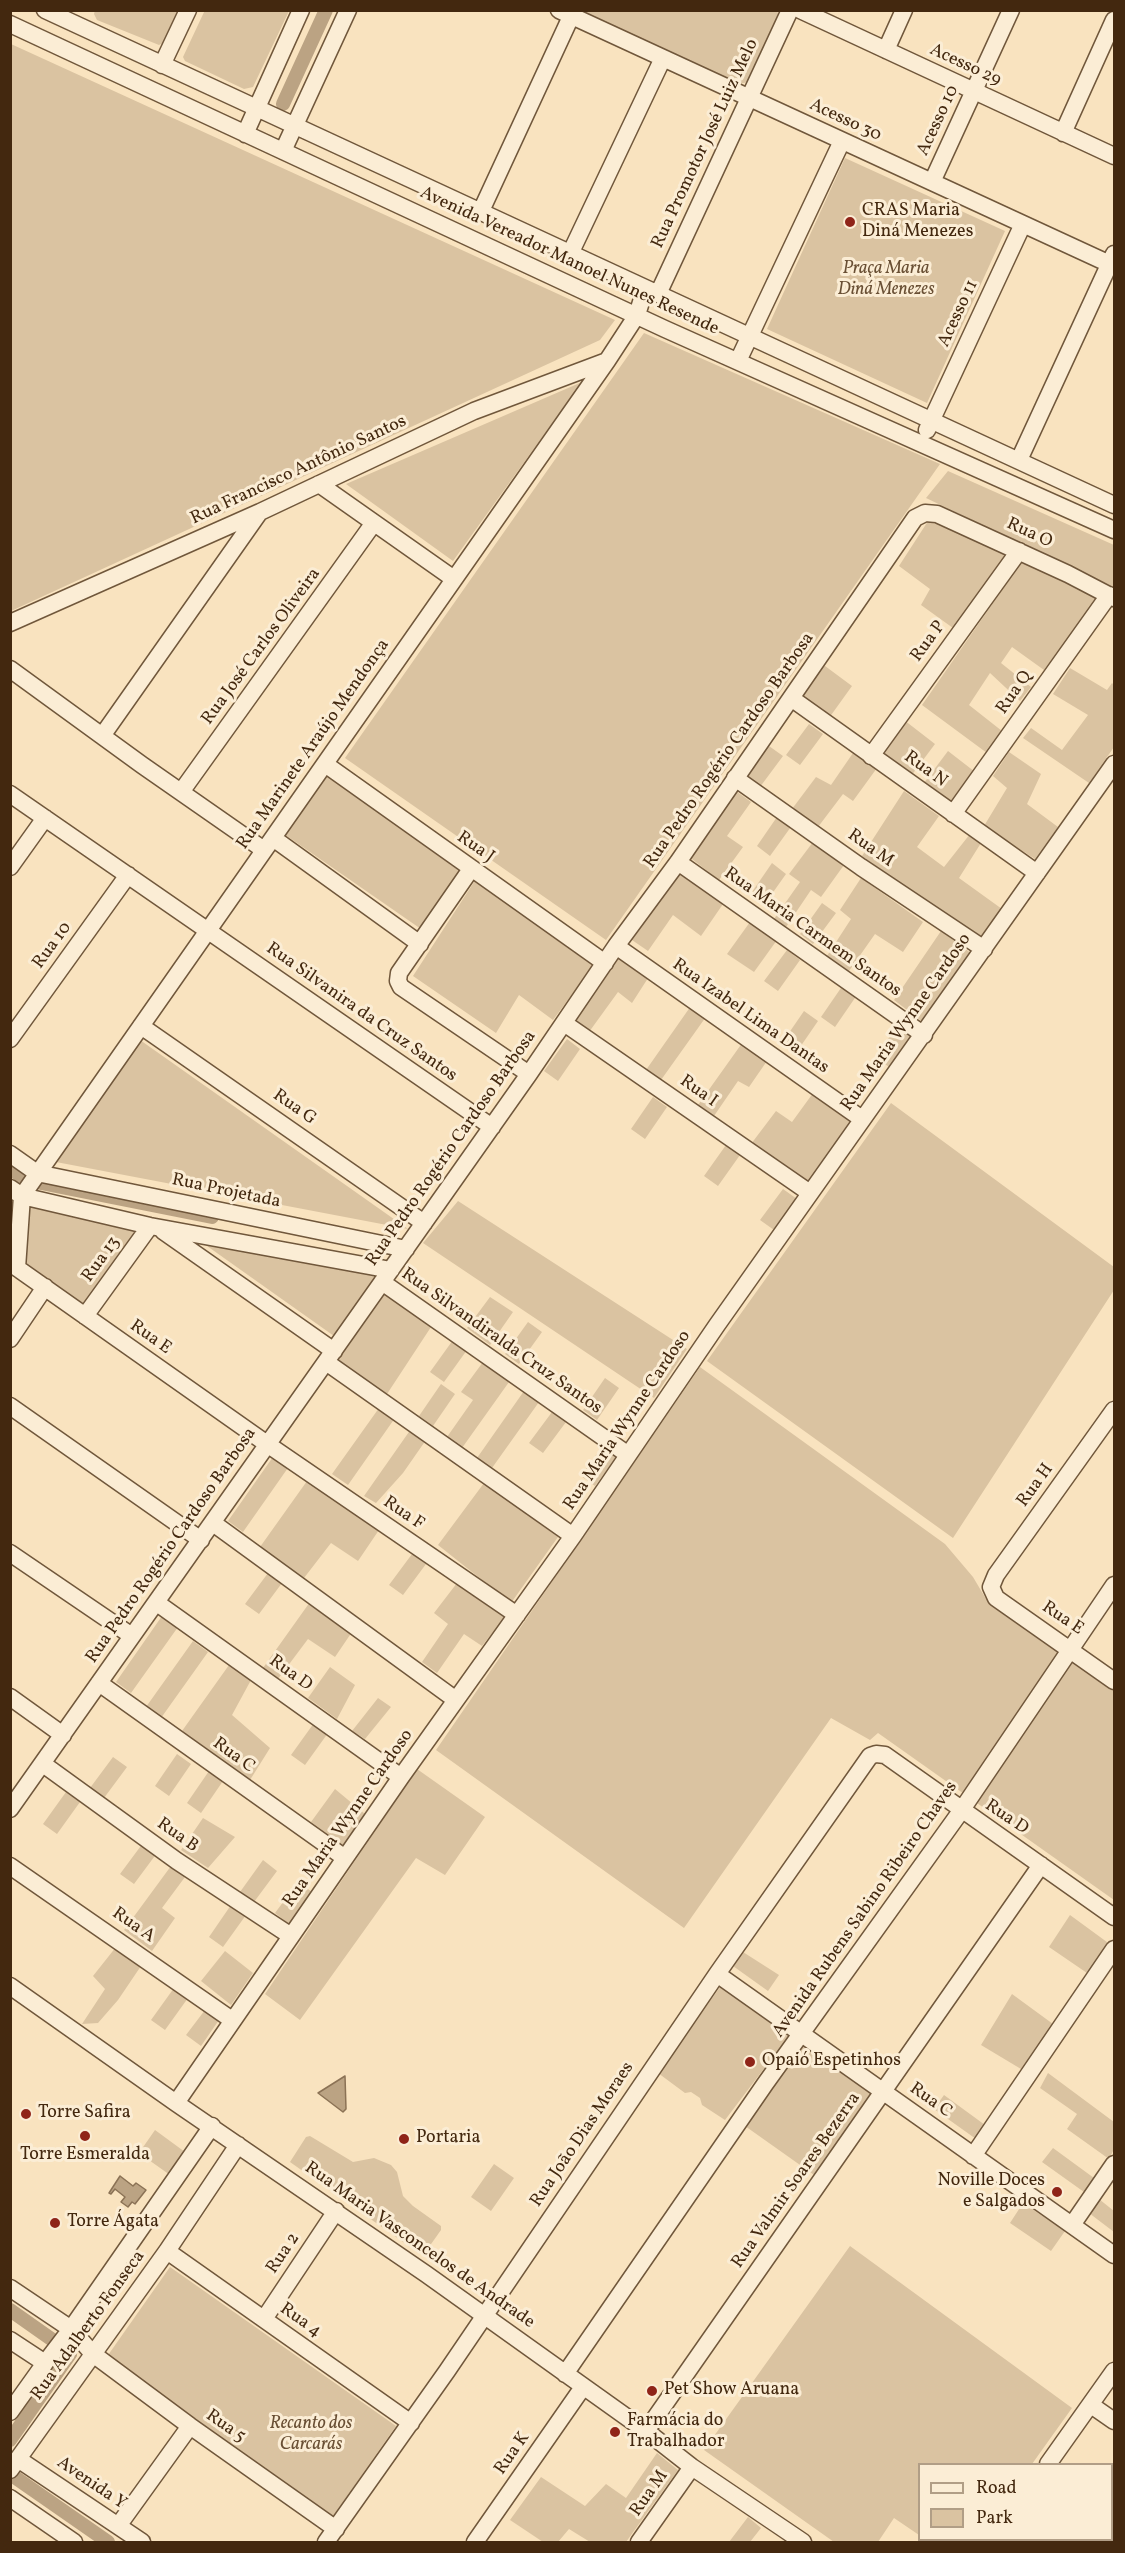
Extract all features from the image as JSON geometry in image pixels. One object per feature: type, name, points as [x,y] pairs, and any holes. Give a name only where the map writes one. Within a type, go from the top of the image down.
[{"type":"street","name":"Avenida Vereador Manoel Nunes Resende","points":[[45,10],[75,17],[162,65],[931,420],[1019,460],[1112,498]]},
{"type":"street","points":[[162,65],[188,10]]},
{"type":"street","points":[[245,134],[301,10]]},
{"type":"street","points":[[283,151],[348,10]]},
{"type":"street","name":"Rua Promotor José Luiz Melo","points":[[637,315],[652,292],[749,98],[789,10]]},
{"type":"street","name":"Acesso 29","points":[[800,10],[1114,156]]},
{"type":"street","points":[[886,50],[904,10]]},
{"type":"street","name":"Acesso 10","points":[[932,182],[1011,10]]},
{"type":"street","points":[[481,211],[568,12]]},
{"type":"street","name":"Acesso 30","points":[[568,12],[1023,224],[1113,261]]},
{"type":"street","points":[[1063,133],[1114,20]]},
{"type":"street","name":"Avenida Vereador Manoel Nunes Resende","points":[[10,24],[637,315],[1114,530]]},
{"type":"street","points":[[570,254],[663,58]]},
{"type":"street","points":[[738,361],[842,141]]},
{"type":"street","name":"Acesso 11","points":[[921,443],[1023,224]]},
{"type":"street","points":[[1019,460],[1113,261]]},
{"type":"street","name":"Rua Marinete Araújo Mendonça","points":[[16,1192],[37,1173],[608,361],[637,315]]},
{"type":"street","name":"Rua Francisco Antônio Santos","points":[[10,623],[260,512],[474,411],[608,361]]},
{"type":"street","points":[[319,484],[454,579]]},
{"type":"street","points":[[102,736],[260,512]]},
{"type":"street","name":"Rua O","points":[[925,513],[938,514],[1112,596]]},
{"type":"street","name":"Rua Pedro Rogério Cardoso Barbosa","points":[[10,1809],[492,1127],[616,946],[678,862],[915,518],[925,513]]},
{"type":"street","name":"Rua José Carlos Oliveira","points":[[181,792],[373,524]]},
{"type":"street","name":"Rua P","points":[[871,756],[1019,551]]},
{"type":"street","name":"Rua Q","points":[[953,814],[1112,596]]},
{"type":"street","points":[[10,669],[181,792],[268,844],[420,945]]},
{"type":"street","name":"Rua N","points":[[791,699],[1037,873]]},
{"type":"street","name":"Rua J","points":[[325,764],[605,963]]},
{"type":"street","name":"Rua Maria Wynne Cardoso","points":[[176,2103],[401,1777],[573,1536],[627,1454],[1114,764]]},
{"type":"street","name":"Rua M","points":[[735,778],[861,867],[984,949]]},
{"type":"street","name":"Rua Silvanira da Cruz Santos","points":[[10,794],[492,1127]]},
{"type":"street","points":[[10,867],[45,818]]},
{"type":"street","name":"Rua Maria Carmem Santos","points":[[678,862],[924,1035]]},
{"type":"street","points":[[471,869],[399,974],[398,981],[401,987],[529,1074]]},
{"type":"street","name":"Rua 10","points":[[10,1039],[128,875]]},
{"type":"street","name":"Rua Izabel Lima Dantas","points":[[616,946],[862,1119]]},
{"type":"street","name":"Rua I","points":[[564,1023],[810,1193]]},
{"type":"street","name":"Rua G","points":[[141,1026],[424,1223]]},
{"type":"street","points":[[10,1154],[37,1173]]},
{"type":"street","name":"Rua Projetada","points":[[37,1173],[406,1249]]},
{"type":"street","points":[[14,1265],[16,1192],[154,1227],[386,1276]]},
{"type":"street","points":[[154,1227],[573,1536]]},
{"type":"street","name":"Rua 13","points":[[85,1316],[154,1227]]},
{"type":"street","name":"Rua E","points":[[14,1265],[267,1444]]},
{"type":"street","name":"Rua Silvandiralda Cruz Santos","points":[[386,1276],[627,1454]]},
{"type":"street","points":[[10,1339],[45,1287]]},
{"type":"street","points":[[10,1406],[201,1540]]},
{"type":"street","name":"Rua H","points":[[992,1587],[993,1578],[1114,1410]]},
{"type":"street","name":"Rua F","points":[[267,1444],[517,1615]]},
{"type":"street","points":[[213,1523],[456,1700]]},
{"type":"street","points":[[10,1552],[132,1636]]},
{"type":"street","name":"Avenida Rubens Sabino Ribeiro Chaves","points":[[565,2374],[801,2034],[961,1811],[1114,1585]]},
{"type":"street","name":"Rua E","points":[[992,1587],[996,1598],[1114,1681]]},
{"type":"street","name":"Rua D","points":[[157,1603],[401,1777]]},
{"type":"street","name":"Rua C","points":[[99,1683],[345,1858]]},
{"type":"street","points":[[10,1697],[63,1735]]},
{"type":"street","name":"Rua D","points":[[876,1754],[885,1755],[961,1811],[1114,1917]]},
{"type":"street","name":"Rua João Dias Moraes","points":[[331,2536],[411,2423],[717,1974],[868,1758],[876,1754]]},
{"type":"street","name":"Rua B","points":[[43,1764],[177,1861],[291,1936]]},
{"type":"street","name":"Rua Valmir Soares Bezerra","points":[[646,2431],[1041,1865]]},
{"type":"street","name":"Rua A","points":[[10,1866],[232,2020]]},
{"type":"street","points":[[973,2156],[1114,1949]]},
{"type":"street","name":"Rua C","points":[[717,1974],[1114,2255]]},
{"type":"street","name":"Rua Maria Vasconcelos de Andrade","points":[[10,1986],[484,2315],[646,2431],[692,2467],[800,2542]]},
{"type":"street","points":[[10,2412],[71,2330],[212,2126]]},
{"type":"street","name":"Rua Adalberto Fonseca","points":[[14,2464],[167,2251],[238,2145]]},
{"type":"street","points":[[1072,2225],[1114,2164]]},
{"type":"street","name":"Rua 2","points":[[264,2319],[336,2211]]},
{"type":"street","name":"Rua 4","points":[[167,2251],[411,2423]]},
{"type":"street","name":"Rua 5","points":[[10,2288],[71,2330],[93,2354],[331,2536]]},
{"type":"street","points":[[10,2340],[45,2363]]},
{"type":"street","points":[[1049,2463],[1114,2371]]},
{"type":"street","name":"Rua K","points":[[476,2542],[583,2387]]},
{"type":"street","points":[[1091,2404],[1114,2421]]},
{"type":"street","points":[[118,2526],[190,2426]]},
{"type":"street","name":"Avenida Y","points":[[14,2464],[142,2542]]},
{"type":"street","name":"Rua M","points":[[639,2542],[692,2467]]},
{"type":"street","points":[[10,2498],[74,2542]]},
{"type":"green space","points":[[95,10],[179,11],[163,43],[159,45],[97,20]]},
{"type":"green space","points":[[205,10],[289,11],[253,87],[244,89],[185,61],[183,57]]},
{"type":"green space","points":[[587,10],[777,10],[779,17],[749,82],[738,84],[591,16],[586,13]]},
{"type":"green space","points":[[11,44],[615,320],[600,340],[11,611]]},
{"type":"green space","name":"Praça Maria Diná Menezes","points":[[845,158],[1005,231],[927,403],[767,329]]},
{"type":"green space","points":[[644,333],[940,464],[606,940],[345,758]]},
{"type":"green space","points":[[582,382],[453,561],[346,484]]},
{"type":"green space","points":[[948,471],[1114,545],[1114,588],[926,498]]},
{"type":"green space","points":[[930,518],[1008,552],[953,628],[921,605],[930,589],[899,566]]},
{"type":"green space","points":[[1023,560],[1098,597],[1044,670],[1012,647],[1001,663],[1031,687],[1020,701],[990,673],[969,705],[1002,731],[987,753],[922,705]]},
{"type":"green space","points":[[821,663],[852,686],[829,718],[797,695]]},
{"type":"green space","points":[[1070,668],[1107,690],[1112,683],[1114,685],[1114,747],[1089,783],[1023,738],[1031,728],[1062,750],[1088,715],[1053,694]]},
{"type":"green space","points":[[904,720],[935,744],[911,776],[880,752]]},
{"type":"green space","points":[[809,724],[823,734],[800,765],[786,755]]},
{"type":"green space","points":[[769,746],[783,756],[760,787],[746,777]]},
{"type":"green space","points":[[948,751],[979,775],[956,807],[924,783]]},
{"type":"green space","points":[[1009,752],[1041,774],[1027,804],[1058,827],[1035,859],[984,826],[1007,788],[993,776]]},
{"type":"green space","points":[[853,753],[877,768],[853,801],[843,794],[818,827],[792,809],[816,777],[831,785]]},
{"type":"green space","points":[[329,771],[463,871],[421,929],[284,834]]},
{"type":"green space","points":[[736,791],[751,802],[727,836],[743,847],[719,880],[688,856]]},
{"type":"green space","points":[[904,791],[939,816],[917,847],[944,867],[970,834],[981,843],[959,878],[1002,909],[980,940],[862,856]]},
{"type":"green space","points":[[779,814],[793,824],[770,856],[757,846]]},
{"type":"green space","points":[[813,842],[844,865],[821,897],[811,890],[786,927],[774,919],[800,882],[789,874]]},
{"type":"green space","points":[[772,863],[786,874],[764,905],[750,895]]},
{"type":"green space","points":[[679,874],[723,904],[701,936],[673,915],[648,951],[632,940]]},
{"type":"green space","points":[[861,878],[923,922],[903,952],[875,934],[849,971],[827,956],[851,919],[840,910]]},
{"type":"green space","points":[[476,879],[593,966],[553,1020],[519,995],[496,1033],[413,976]]},
{"type":"green space","points":[[822,903],[836,913],[813,944],[800,934]]},
{"type":"green space","points":[[750,922],[777,940],[754,972],[727,954]]},
{"type":"green space","points":[[941,931],[972,954],[924,1023],[894,1000]]},
{"type":"green space","points":[[787,950],[800,960],[778,991],[764,981]]},
{"type":"green space","points":[[621,955],[650,975],[632,1003],[618,992],[589,1032],[574,1021]]},
{"type":"green space","points":[[843,985],[857,995],[835,1027],[821,1017]]},
{"type":"green space","points":[[693,1003],[708,1014],[661,1080],[646,1070]]},
{"type":"green space","points":[[804,1011],[818,1021],[796,1053],[782,1043]]},
{"type":"green space","points":[[898,1025],[912,1035],[889,1067],[875,1057]]},
{"type":"green space","points":[[567,1039],[580,1049],[558,1081],[544,1071]]},
{"type":"green space","points":[[745,1039],[769,1058],[749,1087],[738,1081],[714,1116],[698,1105]]},
{"type":"green space","points":[[140,1040],[408,1229],[56,1162]]},
{"type":"green space","points":[[816,1089],[854,1118],[807,1184],[751,1144],[776,1111],[792,1122]]},
{"type":"green space","points":[[653,1097],[667,1107],[645,1139],[631,1129]]},
{"type":"green space","points":[[891,1103],[1114,1267],[1114,1290],[953,1538],[707,1361]]},
{"type":"green space","points":[[726,1145],[740,1155],[718,1186],[704,1176]]},
{"type":"green space","points":[[783,1189],[797,1199],[774,1230],[760,1220]]},
{"type":"green space","points":[[10,1194],[140,1229],[86,1307],[11,1256]]},
{"type":"green space","points":[[458,1201],[687,1349],[654,1398],[423,1243]]},
{"type":"green space","points":[[200,1241],[376,1275],[334,1336]]},
{"type":"green space","points":[[385,1294],[431,1327],[387,1394],[338,1360]]},
{"type":"green space","points":[[490,1297],[513,1312],[490,1345],[467,1328]]},
{"type":"green space","points":[[528,1322],[542,1332],[519,1364],[505,1354]]},
{"type":"green space","points":[[453,1340],[467,1350],[444,1382],[430,1372]]},
{"type":"green space","points":[[483,1362],[509,1382],[462,1448],[447,1437],[473,1400],[461,1392]]},
{"type":"green space","points":[[700,1367],[945,1544],[973,1577],[986,1599],[1114,1688],[1114,1900],[878,1733],[870,1740],[831,1718],[684,1928],[436,1750]]},
{"type":"green space","points":[[605,1378],[619,1388],[597,1420],[583,1410]]},
{"type":"green space","points":[[441,1384],[455,1394],[433,1426],[419,1416]]},
{"type":"green space","points":[[524,1391],[539,1402],[492,1468],[477,1458]]},
{"type":"green space","points":[[379,1408],[395,1418],[348,1485],[332,1474]]},
{"type":"green space","points":[[552,1412],[566,1422],[543,1453],[529,1443]]},
{"type":"green space","points":[[411,1429],[426,1440],[403,1473],[376,1503],[364,1496]]},
{"type":"green space","points":[[604,1444],[618,1455],[595,1486],[581,1476]]},
{"type":"green space","points":[[275,1454],[290,1465],[243,1532],[228,1521]]},
{"type":"green space","points":[[307,1481],[379,1530],[358,1561],[331,1543],[304,1578],[260,1547]]},
{"type":"green space","points":[[484,1483],[558,1537],[511,1603],[438,1545]]},
{"type":"green space","points":[[412,1554],[426,1564],[403,1595],[389,1585]]},
{"type":"green space","points":[[268,1573],[282,1583],[259,1614],[245,1604]]},
{"type":"green space","points":[[457,1583],[505,1617],[482,1646],[464,1634],[437,1673],[422,1662],[448,1624],[434,1613]]},
{"type":"green space","points":[[310,1602],[352,1632],[335,1657],[308,1639],[278,1679],[263,1668]]},
{"type":"green space","points":[[162,1616],[178,1627],[131,1693],[116,1682]]},
{"type":"green space","points":[[193,1641],[208,1652],[161,1718],[146,1707]]},
{"type":"green space","points":[[229,1665],[251,1680],[232,1715],[270,1748],[250,1780],[182,1731]]},
{"type":"green space","points":[[330,1667],[355,1685],[337,1719],[308,1698]]},
{"type":"green space","points":[[378,1698],[391,1707],[365,1739],[352,1731]]},
{"type":"green space","points":[[314,1723],[328,1733],[305,1765],[291,1755]]},
{"type":"green space","points":[[177,1754],[191,1764],[169,1796],[155,1786]]},
{"type":"green space","points":[[113,1757],[127,1767],[104,1798],[90,1788]]},
{"type":"green space","points":[[417,1769],[485,1817],[445,1875],[416,1858],[300,2020],[265,1994]]},
{"type":"green space","points":[[209,1771],[223,1781],[201,1813],[187,1803]]},
{"type":"green space","points":[[335,1789],[365,1814],[343,1845],[311,1822]]},
{"type":"green space","points":[[66,1792],[80,1802],[57,1834],[43,1824]]},
{"type":"green space","points":[[203,1818],[235,1837],[208,1868],[181,1850]]},
{"type":"green space","points":[[143,1843],[157,1853],[134,1884],[120,1874]]},
{"type":"green space","points":[[263,1860],[277,1871],[254,1902],[240,1892]]},
{"type":"green space","points":[[171,1866],[185,1877],[162,1908],[175,1918],[152,1951],[124,1930]]},
{"type":"green space","points":[[298,1882],[312,1892],[289,1924],[275,1913]]},
{"type":"green space","points":[[231,1905],[246,1915],[223,1947],[209,1937]]},
{"type":"green space","points":[[1070,1915],[1111,1945],[1087,1973],[1049,1947]]},
{"type":"green space","points":[[116,1947],[141,1966],[118,2000],[98,2023],[82,2024],[105,1989],[93,1976]]},
{"type":"green space","points":[[225,1951],[253,1973],[231,2005],[201,1981]]},
{"type":"green space","points":[[743,1952],[779,1975],[768,1991],[733,1966]]},
{"type":"green space","points":[[723,1983],[791,2033],[725,2120],[702,2105],[700,2098],[691,2092],[685,2093],[658,2073]]},
{"type":"green space","points":[[174,1988],[188,1998],[165,2030],[151,2020]]},
{"type":"green space","points":[[1012,1994],[1053,2024],[1021,2069],[981,2045]]},
{"type":"green space","points":[[205,2010],[219,2020],[201,2046],[186,2035]]},
{"type":"green space","points":[[802,2044],[874,2095],[817,2177],[745,2126]]},
{"type":"green space","points":[[1048,2073],[1114,2122],[1114,2149],[1109,2159],[1067,2129],[1077,2114],[1040,2088]]},
{"type":"green space","points":[[944,2095],[985,2125],[976,2139],[934,2109]]},
{"type":"green space","points":[[155,2130],[185,2152],[170,2175],[139,2153]]},
{"type":"green space","points":[[310,2136],[353,2162],[374,2158],[391,2165],[397,2172],[403,2196],[441,2226],[441,2230],[424,2254],[420,2254],[290,2162],[306,2137]]},
{"type":"green space","points":[[1053,2148],[1094,2178],[1084,2192],[1042,2162]]},
{"type":"green space","points":[[494,2164],[514,2178],[491,2211],[471,2197]]},
{"type":"green space","points":[[1099,2199],[1114,2211],[1114,2232],[1089,2213]]},
{"type":"green space","points":[[1023,2203],[1065,2231],[1051,2251],[1010,2223]]},
{"type":"green space","points":[[850,2246],[1072,2408],[1033,2463],[918,2463],[918,2534],[894,2518],[878,2542],[834,2542],[704,2450]]},
{"type":"green space","name":"Recanto dos Carcarás","points":[[170,2267],[396,2426],[331,2519],[106,2358]]},
{"type":"green space","points":[[657,2453],[678,2470],[626,2542],[590,2542],[569,2529],[558,2542],[543,2542],[510,2520],[541,2477],[585,2506],[606,2484],[626,2498]]},
{"type":"green space","points":[[748,2517],[761,2528],[750,2542],[729,2542]]},
{"type":"green space","points":[[928,2541],[976,2541],[975,2542]]},
{"type":"shaded area","points":[[345,2076],[346,2109],[343,2112],[318,2093]]},
{"type":"shaded area","points":[[120,2176],[133,2186],[136,2183],[146,2190],[135,2204],[132,2202],[128,2207],[121,2202],[125,2197],[115,2189],[111,2194],[109,2193]]},
{"type":"waterway","points":[[283,104],[326,10]]},
{"type":"waterway","points":[[10,1168],[21,1176]]},
{"type":"waterway","points":[[41,1183],[212,1217]]},
{"type":"waterway","points":[[10,2310],[54,2341]]},
{"type":"waterway","points":[[10,2440],[70,2354],[68,2352]]},
{"type":"waterway","points":[[16,2478],[108,2542]]},
{"type":"place","name":"CRAS Maria Diná Menezes","points":[[850,222]]},
{"type":"place","name":"Opaió Espetinhos","points":[[750,2062]]},
{"type":"place","name":"Torre Safira","points":[[26,2114]]},
{"type":"place","name":"Torre Esmeralda","points":[[85,2136]]},
{"type":"place","name":"Portaria","points":[[404,2139]]},
{"type":"place","name":"Noville Doces e Salgados","points":[[1057,2192]]},
{"type":"place","name":"Torre Ágata","points":[[55,2223]]},
{"type":"place","name":"Pet Show Aruana","points":[[652,2391]]},
{"type":"place","name":"Farmácia do Trabalhador","points":[[615,2432]]}]
